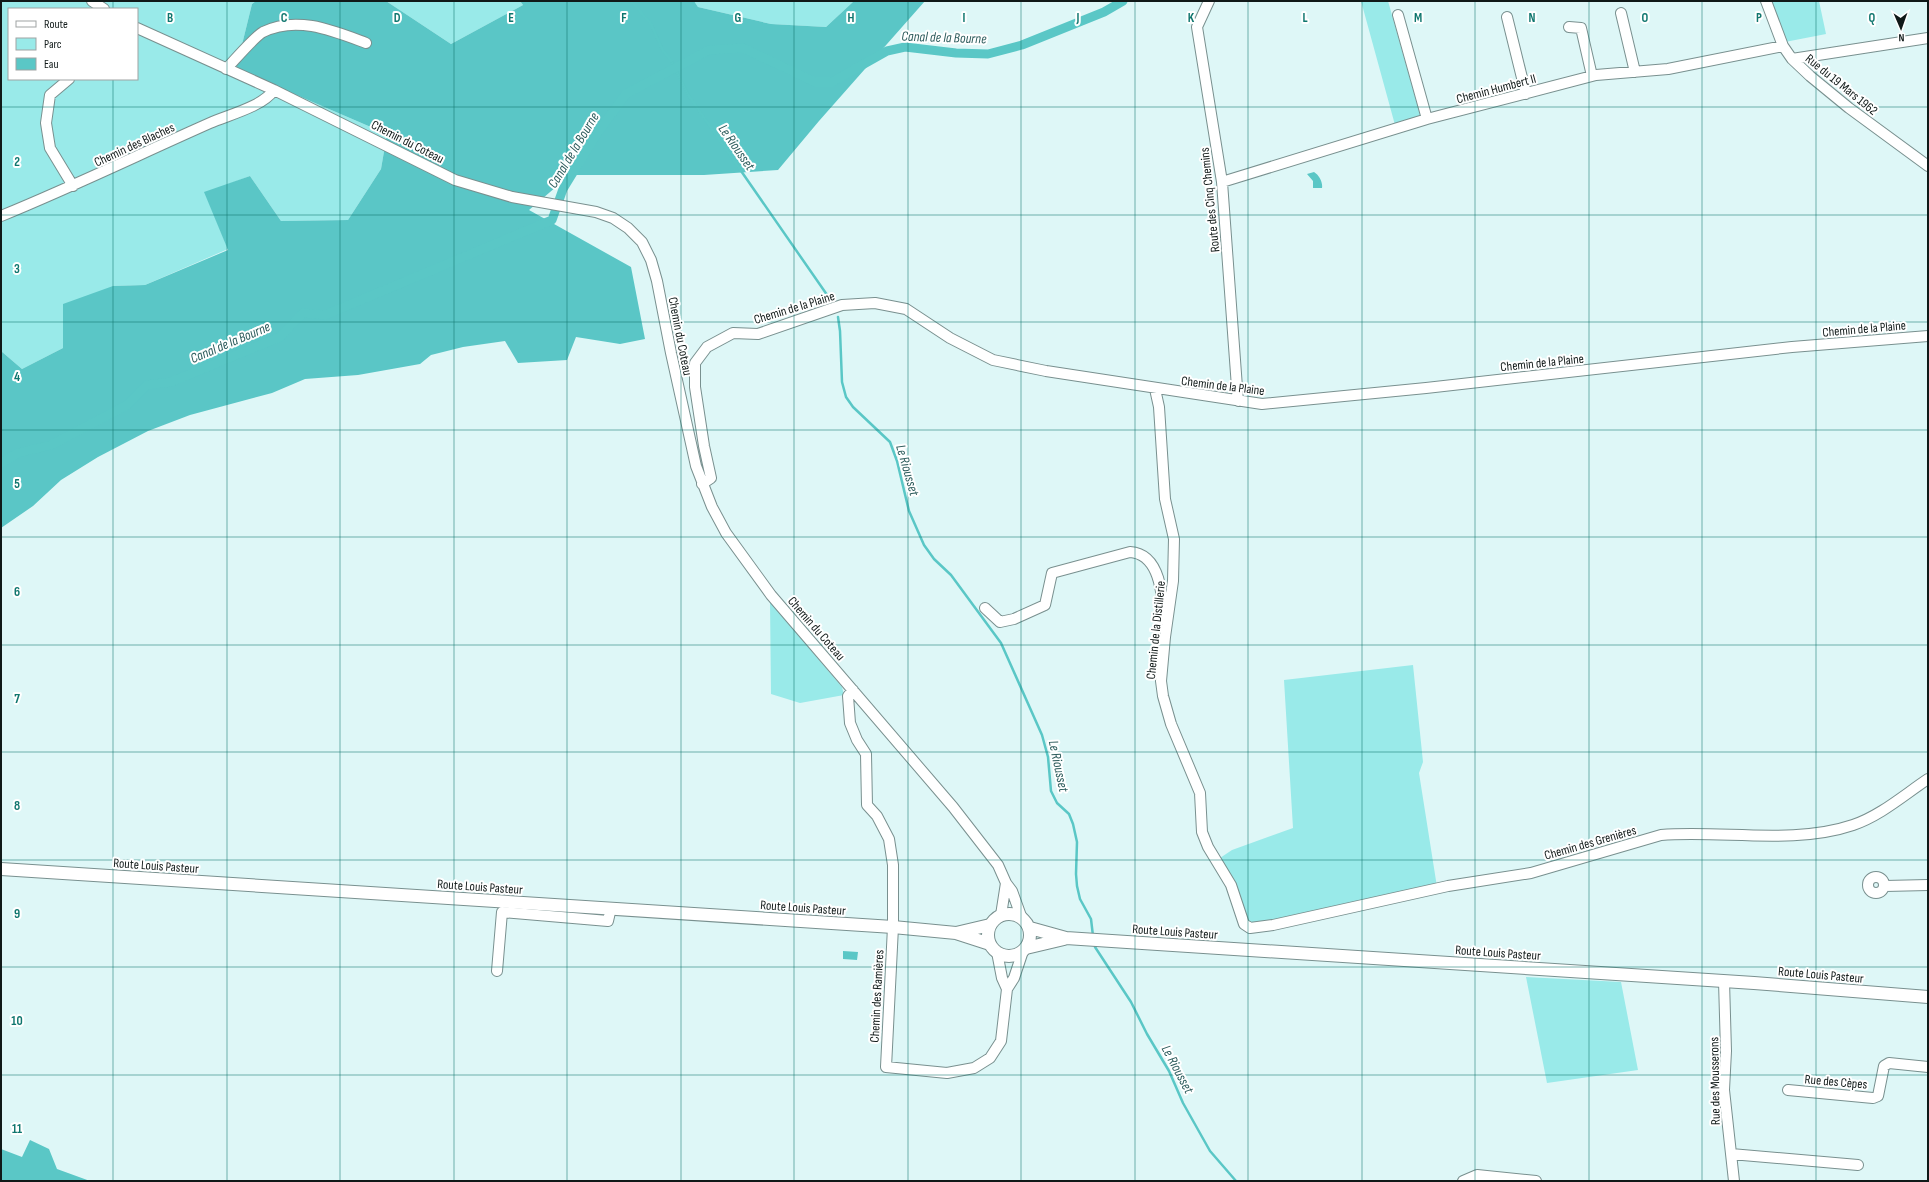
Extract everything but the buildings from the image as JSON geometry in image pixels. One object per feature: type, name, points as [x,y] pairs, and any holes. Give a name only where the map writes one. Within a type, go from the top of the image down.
[{"type":"main road","name":"Route Louis Pasteur","points":[[1,869],[893,927],[956,933],[994,948]]},
{"type":"main road","points":[[1011,913],[1021,916],[1030,928],[1030,939],[1024,950],[1010,956],[994,948],[988,934],[990,925],[1001,915],[1011,913]]},
{"type":"main road","name":"Route Louis Pasteur","points":[[956,933],[990,925]]},
{"type":"main road","name":"Route Louis Pasteur","points":[[1030,928],[1066,938],[1724,981],[1928,996]]},
{"type":"main road","name":"Route Louis Pasteur","points":[[1024,950],[1066,938]]},
{"type":"street","points":[[92,1],[102,8]]},
{"type":"street","name":"Route des Cinq Chemins","points":[[1209,1],[1197,27],[1222,182],[1238,401]]},
{"type":"street","name":"Rue du 19 Mars 1962","points":[[1766,1],[1783,46],[1792,59],[1849,108],[1928,166]]},
{"type":"street","points":[[1621,14],[1635,72]]},
{"type":"street","points":[[1398,15],[1427,119]]},
{"type":"street","points":[[1507,17],[1526,94]]},
{"type":"street","points":[[226,69],[262,33],[290,25],[323,27],[366,43]]},
{"type":"street","points":[[1569,27],[1580,28],[1592,76]]},
{"type":"street","name":"Chemin du Coteau","points":[[138,28],[274,90],[455,180],[512,197],[596,212],[613,218],[628,228],[642,242],[651,260],[657,281],[692,450],[702,484],[726,533],[743,559],[771,595],[953,807],[998,865],[1006,883],[1012,891],[1021,916]]},
{"type":"street","points":[[1792,59],[1928,38]]},
{"type":"street","name":"Chemin Humbert II","points":[[1222,182],[1427,119],[1592,76],[1668,69],[1783,46]]},
{"type":"street","points":[[68,80],[50,95],[46,123],[50,148],[73,186]]},
{"type":"street","name":"Chemin des Blaches","points":[[1,216],[73,186],[210,123],[249,107],[271,94],[274,90]]},
{"type":"street","name":"Chemin de la Plaine","points":[[702,484],[711,478],[704,446],[695,387],[695,363],[707,347],[733,333],[758,334],[842,305],[875,303],[906,309],[950,338],[993,360],[1035,369],[1262,404],[1287,403],[1792,347],[1928,336]]},
{"type":"street","name":"Chemin de la Distillerie","points":[[1154,388],[1159,407],[1165,500],[1174,539],[1173,581],[1163,647],[1161,681],[1163,696],[1171,724],[1200,793],[1202,832],[1208,847],[1231,885],[1244,924],[1250,928]]},
{"type":"street","points":[[985,608],[1000,622],[1014,619],[1045,605],[1052,573],[1130,552],[1136,552],[1151,563],[1158,574],[1163,614],[1163,647]]},
{"type":"street","name":"Chemin des Ramières","points":[[853,690],[848,696],[848,709],[850,723],[856,740],[866,754],[867,805],[877,816],[889,839],[894,886],[886,1067],[947,1073],[974,1068],[982,1064],[990,1058],[1001,1041],[1007,989]]},
{"type":"street","name":"Chemin des Grenières","points":[[1250,928],[1273,925],[1448,886],[1530,873],[1661,835],[1683,833],[1754,836],[1815,833],[1838,830],[1873,817],[1928,779]]},
{"type":"street","points":[[1001,915],[1006,883]]},
{"type":"street","points":[[1885,886],[1928,886]]},
{"type":"street","points":[[497,971],[502,912],[608,921],[611,908]]},
{"type":"street","points":[[994,948],[1002,978],[1007,989]]},
{"type":"street","points":[[1007,989],[1014,978],[1024,950]]},
{"type":"street","name":"Rue des Mousserons","points":[[1724,981],[1726,1051],[1724,1090],[1734,1181]]},
{"type":"street","name":"Rue des Cèpes","points":[[1788,1090],[1873,1098],[1878,1096],[1884,1066],[1889,1063],[1928,1067]]},
{"type":"street","points":[[1731,1154],[1858,1165]]},
{"type":"street","points":[[1463,1181],[1477,1175],[1536,1181]]},
{"type":"green space","points":[[1,1],[256,1],[252,4],[236,69],[387,134],[381,169],[348,220],[281,221],[250,176],[205,193],[228,249],[145,285],[113,286],[63,348],[22,369],[1,351]]},
{"type":"green space","points":[[386,1],[520,1],[523,5],[451,44]]},
{"type":"green space","points":[[694,1],[854,1],[826,27],[771,24],[698,7]]},
{"type":"green space","points":[[1361,1],[1388,1],[1421,118],[1395,125]]},
{"type":"green space","points":[[1770,1],[1819,1],[1826,34],[1785,42]]},
{"type":"green space","points":[[770,602],[842,687],[844,695],[800,703],[771,694]]},
{"type":"green space","points":[[1413,665],[1423,762],[1419,773],[1437,887],[1260,924],[1249,924],[1220,858],[1232,850],[1293,828],[1284,680]]},
{"type":"green space","points":[[1526,977],[1621,982],[1638,1070],[1547,1083]]},
{"type":"shaded area","points":[[256,1],[386,1],[451,44],[523,5],[520,1],[694,1],[698,7],[771,24],[826,27],[854,1],[925,1],[819,121],[778,170],[704,175],[570,175],[529,210],[631,267],[645,339],[620,344],[576,337],[567,360],[518,363],[505,341],[463,347],[431,355],[420,364],[358,375],[305,379],[272,393],[190,415],[148,431],[98,457],[61,480],[33,506],[1,528],[1,351],[22,369],[63,348],[63,304],[113,286],[145,285],[228,250],[204,192],[250,176],[281,221],[348,220],[381,169],[387,134],[236,69],[252,4]]},
{"type":"water","points":[[1314,172],[1318,175],[1322,183],[1322,188],[1313,188],[1313,181],[1307,174]]},
{"type":"water","points":[[843,951],[858,952],[857,960],[843,959]]},
{"type":"water","points":[[30,1140],[49,1149],[57,1169],[90,1181],[1,1181],[1,1149],[22,1157]]},
{"type":"waterway","name":"Le Riousset","points":[[631,1],[651,24],[663,51],[671,60],[689,96],[832,302]]},
{"type":"waterway","name":"Canal de la Bourne","points":[[1,463],[18,453],[51,445],[127,405],[147,385],[171,382],[280,337],[303,313],[325,315],[552,220],[563,189],[598,132],[626,94],[709,50],[743,48],[815,82],[832,82],[887,51],[905,47],[956,53],[988,54],[1022,45],[1104,12],[1123,1]]},
{"type":"waterway","name":"Le Riousset","points":[[838,317],[842,382],[846,397],[853,407],[890,442],[897,461],[909,511],[924,545],[934,559],[951,575],[1001,643],[1042,735],[1048,757],[1051,791],[1057,803],[1069,814],[1073,824],[1077,842],[1077,886],[1080,899],[1091,919],[1093,936]]},
{"type":"waterway","name":"Le Riousset","points":[[1095,943],[1095,947],[1131,1002],[1147,1034],[1169,1071],[1183,1103],[1210,1151],[1236,1181]]}]
